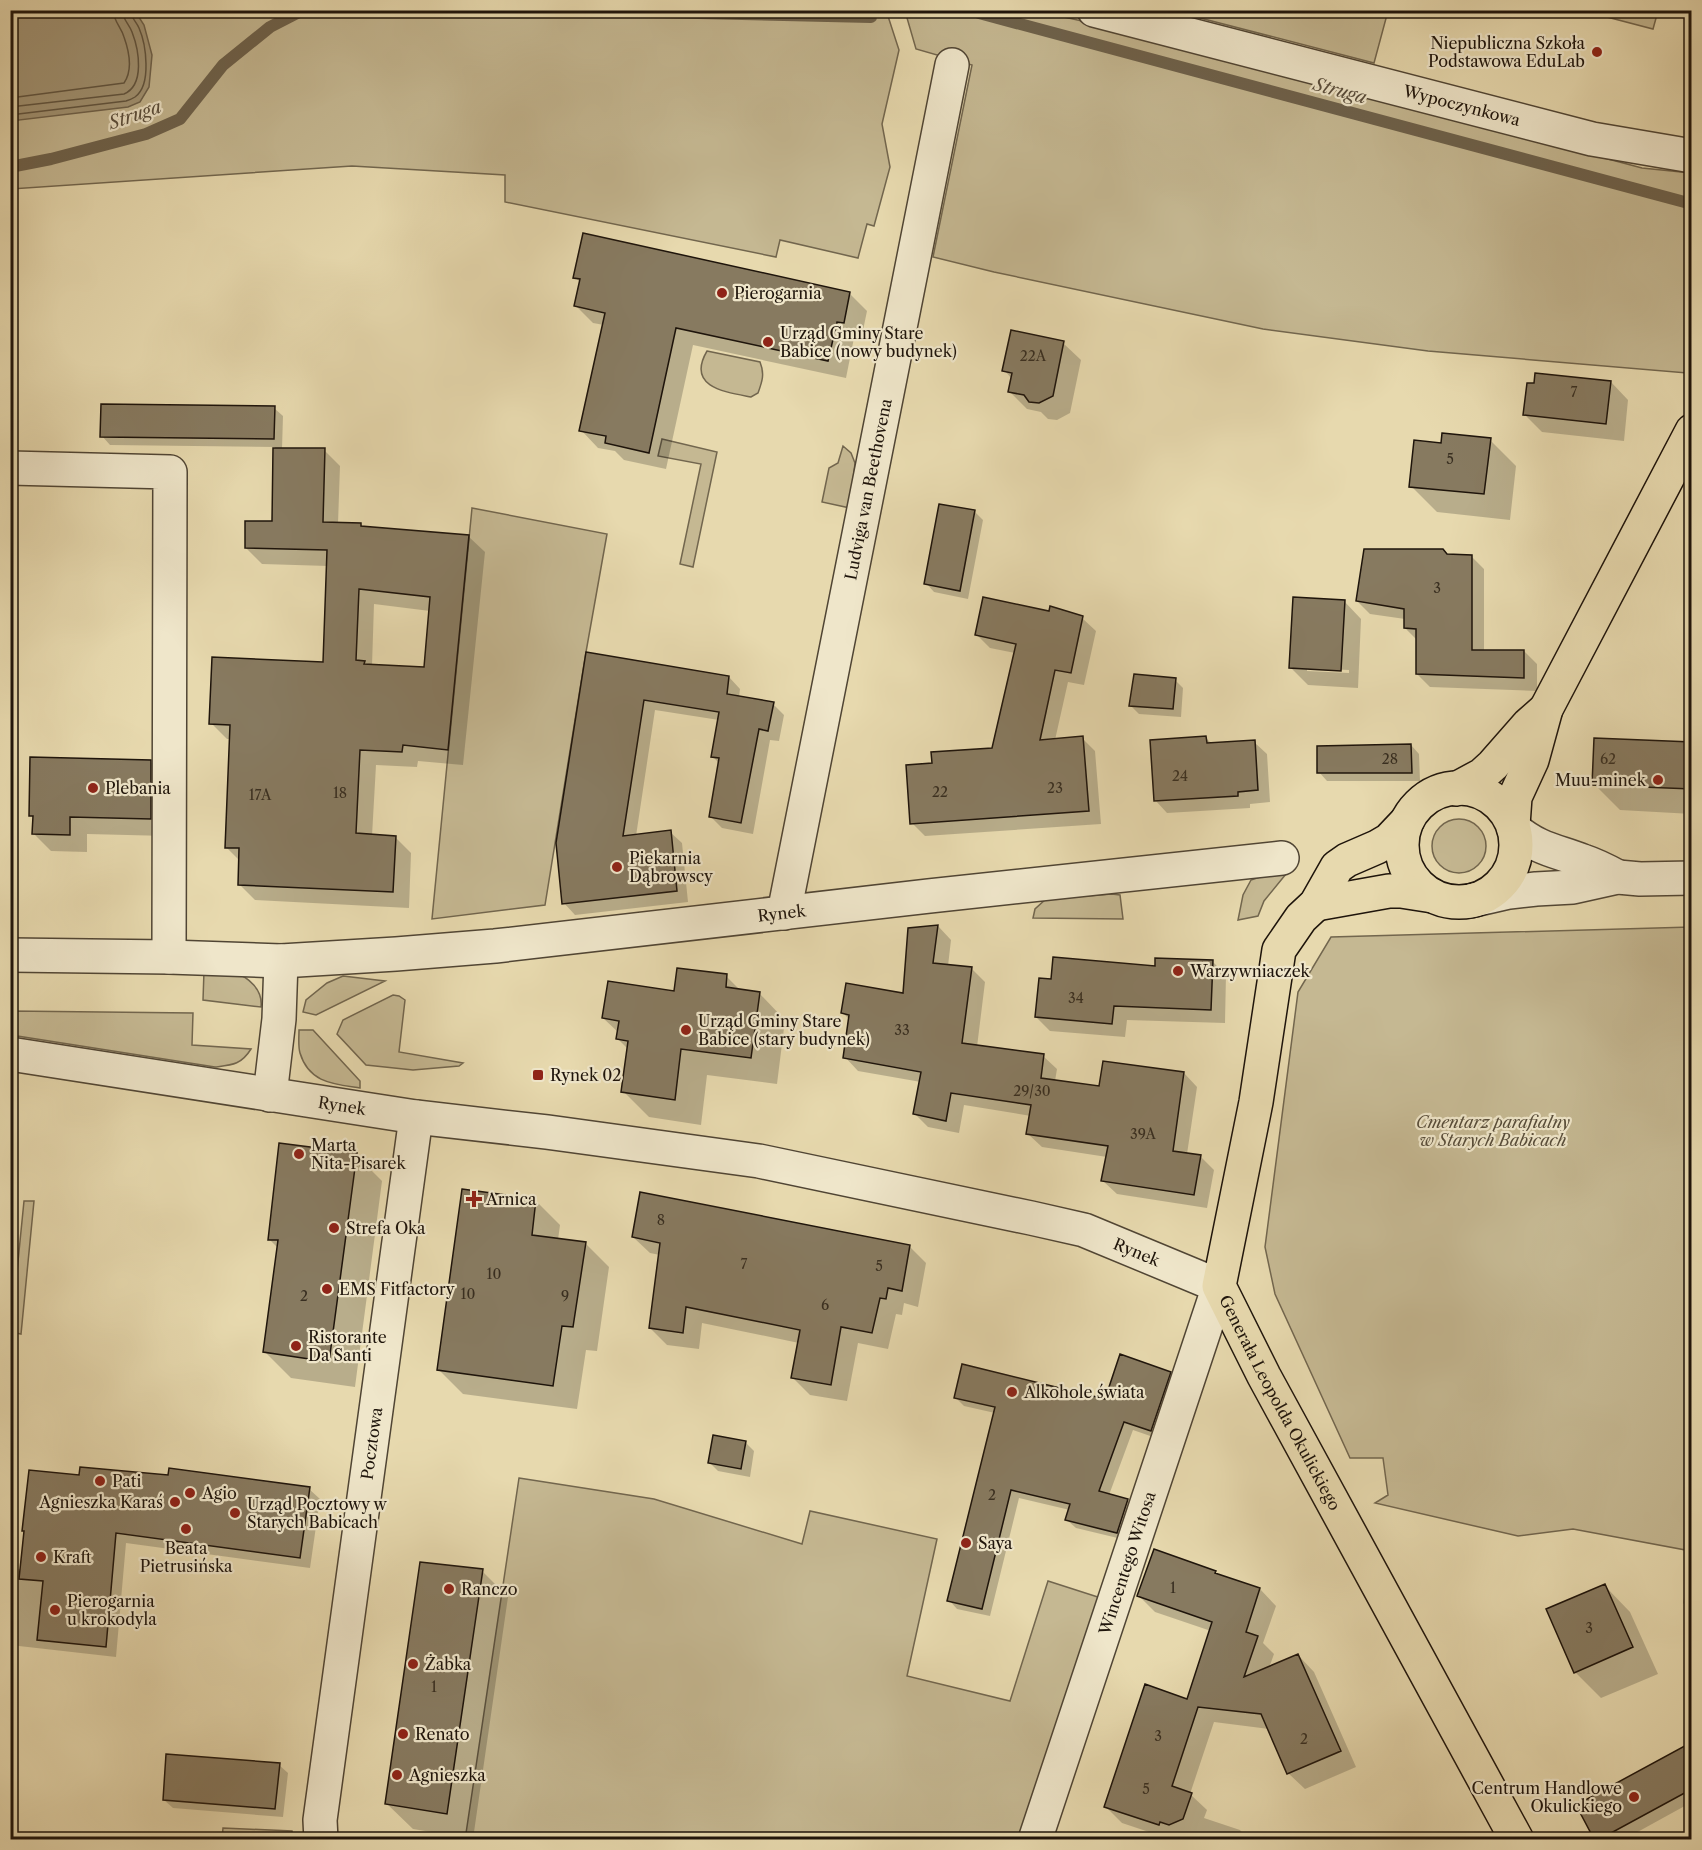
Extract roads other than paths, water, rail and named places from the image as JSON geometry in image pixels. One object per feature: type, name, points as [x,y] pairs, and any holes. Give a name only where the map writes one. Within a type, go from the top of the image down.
[{"type":"main road","points":[[1316,904],[1389,891],[1433,896],[1454,902],[1470,901],[1492,891],[1506,877],[1515,853],[1513,827],[1515,797],[1532,759],[1546,709],[1692,431]]},
{"type":"main road","points":[[1456,789],[1488,770],[1529,724],[1546,709]]},
{"type":"main road","points":[[1433,896],[1413,880],[1404,859],[1402,834],[1416,808],[1427,798],[1441,791],[1472,790],[1494,800],[1503,809],[1513,827]]},
{"type":"main road","name":"Generała Leopolda Okulickiego","points":[[1407,821],[1389,840],[1337,867],[1316,904],[1301,918],[1279,950],[1256,1102],[1219,1286],[1264,1376],[1517,1839]]},
{"type":"street","name":"Wypoczynkowa","points":[[1094,10],[1592,139],[1692,156]]},
{"type":"street","name":"Ludviga van Beethovena","points":[[784,913],[952,64]]},
{"type":"street","points":[[10,468],[170,472],[170,957]]},
{"type":"street","points":[[1513,827],[1528,841],[1548,850],[1583,860],[1618,877],[1692,878]]},
{"type":"street","name":"Rynek","points":[[10,954],[281,961],[495,946],[1282,858]]},
{"type":"street","points":[[1470,901],[1509,892],[1573,887],[1618,877]]},
{"type":"street","points":[[270,1095],[279,1019],[281,961]]},
{"type":"street","name":"Rynek","points":[[10,1054],[416,1117],[759,1161],[1084,1230],[1219,1286]]},
{"type":"street","name":"Pocztowa","points":[[321,1839],[320,1820],[416,1117]]},
{"type":"street","name":"Wincentego Witosa","points":[[1035,1839],[1219,1286]]},
{"type":"water","points":[[11,10],[135,11],[144,25],[152,55],[149,87],[140,102],[128,107],[11,121]]},
{"type":"waterway","name":"Struga","points":[[10,167],[51,159],[146,134],[180,119],[223,65],[270,27],[303,10]]},
{"type":"waterway","name":"Struga","points":[[566,10],[871,17]]},
{"type":"waterway","name":"Struga","points":[[979,13],[1692,204]]},
{"type":"place","name":"Niepubliczna Szkoła Podstawowa EduLab","points":[[1597,52]]},
{"type":"place","name":"Pierogarnia","points":[[722,293]]},
{"type":"place","name":"Urząd Gminy Stare Babice (nowy budynek)","points":[[768,342]]},
{"type":"place","name":"Muu-minek","points":[[1658,780]]},
{"type":"place","name":"Plebania","points":[[93,788]]},
{"type":"place","name":"Piekarnia Dąbrowscy","points":[[617,867]]},
{"type":"place","name":"Warzywniaczek","points":[[1178,971]]},
{"type":"place","name":"Urząd Gminy Stare Babice (stary budynek)","points":[[686,1030]]},
{"type":"place","name":"Rynek 02","points":[[538,1075]]},
{"type":"place","name":"Marta Nita-Pisarek","points":[[299,1154]]},
{"type":"place","name":"Arnica","points":[[474,1199]]},
{"type":"place","name":"Strefa Oka","points":[[334,1228]]},
{"type":"place","name":"EMS Fitfactory","points":[[327,1289]]},
{"type":"place","name":"Ristorante Da Santi","points":[[296,1346]]},
{"type":"place","name":"Alkohole świata","points":[[1012,1392]]},
{"type":"place","name":"Pati","points":[[100,1481]]},
{"type":"place","name":"Agio","points":[[190,1493]]},
{"type":"place","name":"Agnieszka Karaś","points":[[175,1502]]},
{"type":"place","name":"Urząd Pocztowy w Starych Babicach","points":[[235,1513]]},
{"type":"place","name":"Beata Pietrusińska","points":[[186,1529]]},
{"type":"place","name":"Saya","points":[[966,1543]]},
{"type":"place","name":"Kraft","points":[[41,1557]]},
{"type":"place","name":"Ranczo","points":[[449,1589]]},
{"type":"place","name":"Pierogarnia u krokodyla","points":[[55,1610]]},
{"type":"place","name":"Żabka","points":[[413,1664]]},
{"type":"place","name":"Renato","points":[[403,1734]]},
{"type":"place","name":"Agnieszka","points":[[397,1775]]},
{"type":"place","name":"Centrum Handlowe Okulickiego","points":[[1634,1797]]},
{"type":"park label","name":"Cmentarz parafialny w Starych Babicach","points":[[1493,1131]]}]
